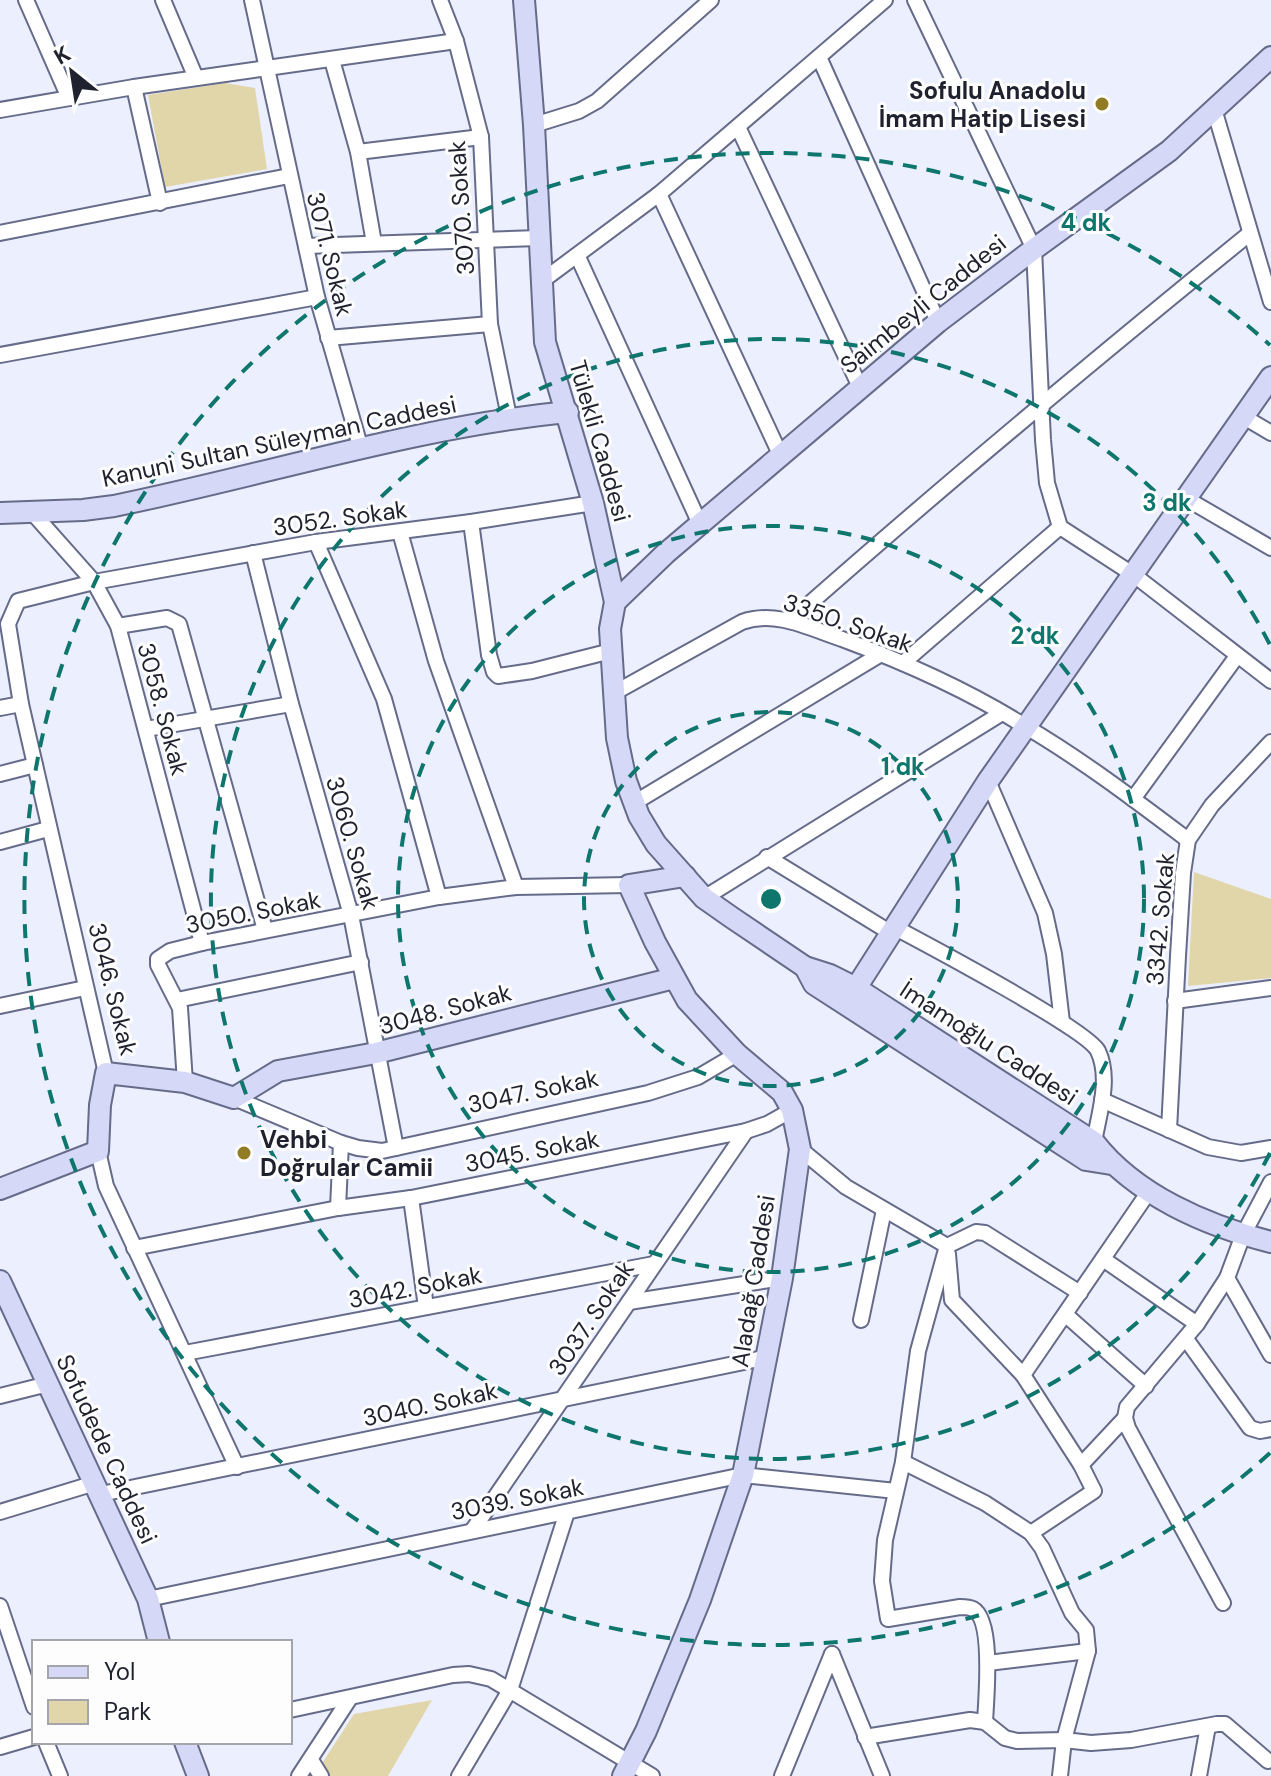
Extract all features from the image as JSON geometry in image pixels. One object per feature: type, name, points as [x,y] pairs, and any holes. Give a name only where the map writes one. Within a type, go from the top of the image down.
[{"type":"main road","name":"Tülekli Caddesi","points":[[524,0],[548,355],[568,412],[593,503],[615,602],[610,629],[621,762],[634,803],[656,844],[685,876]]},
{"type":"main road","name":"Saimbeyli Caddesi","points":[[615,602],[780,454],[938,322],[1169,151],[1271,57]]},
{"type":"main road","points":[[856,988],[1025,726],[1271,377]]},
{"type":"main road","name":"Kanuni Sultan Süleyman Caddesi","points":[[0,513],[114,506],[509,417],[568,412]]},
{"type":"main road","points":[[629,885],[685,876]]},
{"type":"main road","name":"İmamoğlu Caddesi","points":[[685,876],[704,898],[805,967],[856,988],[1094,1142],[1111,1164],[1150,1190],[1189,1213],[1243,1235],[1271,1242]]},
{"type":"main road","name":"Aladağ Caddesi","points":[[627,1769],[700,1600],[743,1475],[782,1278],[800,1149],[792,1110],[782,1092],[737,1054],[687,1000],[629,885]]},
{"type":"main road","points":[[805,967],[814,984],[1086,1160],[1111,1164]]},
{"type":"main road","name":"3048. Sokak","points":[[234,1098],[278,1071],[376,1053],[674,978]]},
{"type":"main road","name":"3047. Sokak","points":[[106,1073],[185,1082],[234,1098]]},
{"type":"main road","name":"3046. Sokak","points":[[98,1151],[100,1105],[106,1073]]},
{"type":"main road","points":[[0,1189],[98,1151]]},
{"type":"main road","name":"Sofudede Caddesi","points":[[0,1281],[148,1599],[158,1640]]},
{"type":"main road","points":[[186,1744],[198,1776]]},
{"type":"street","points":[[26,0],[69,98]]},
{"type":"street","points":[[163,0],[196,78]]},
{"type":"street","name":"3071. Sokak","points":[[252,0],[317,297],[361,449]]},
{"type":"street","name":"3070. Sokak","points":[[440,0],[456,41],[481,137],[490,324],[509,417]]},
{"type":"street","points":[[534,125],[579,111],[597,101],[711,0]]},
{"type":"street","points":[[542,281],[659,194],[885,0]]},
{"type":"street","points":[[915,0],[1034,249],[1040,404],[1047,483],[1060,527],[1134,575],[1271,681]]},
{"type":"street","points":[[0,110],[134,87],[456,41]]},
{"type":"street","points":[[819,57],[938,322]]},
{"type":"street","points":[[332,60],[358,152],[374,243]]},
{"type":"street","points":[[134,87],[160,203]]},
{"type":"street","points":[[1214,109],[1271,302]]},
{"type":"street","points":[[738,127],[860,387]]},
{"type":"street","points":[[358,152],[481,137]]},
{"type":"street","points":[[0,233],[289,176]]},
{"type":"street","points":[[659,194],[780,454]]},
{"type":"street","points":[[790,621],[1040,404],[1249,234]]},
{"type":"street","points":[[306,246],[539,238]]},
{"type":"street","points":[[578,257],[700,524]]},
{"type":"street","points":[[0,355],[317,297]]},
{"type":"street","points":[[328,338],[490,324]]},
{"type":"street","points":[[1244,417],[1271,433]]},
{"type":"street","points":[[1187,499],[1271,548]]},
{"type":"street","name":"3052. Sokak","points":[[94,582],[316,542],[593,503]]},
{"type":"street","name":"3058. Sokak","points":[[31,511],[94,582],[118,626],[202,943]]},
{"type":"street","points":[[471,522],[489,655],[498,676],[532,671],[611,651]]},
{"type":"street","points":[[903,663],[1060,527]]},
{"type":"street","points":[[400,532],[436,661],[516,887]]},
{"type":"street","points":[[316,542],[384,699],[439,897]]},
{"type":"street","name":"3060. Sokak","points":[[253,553],[291,704],[351,915],[396,1148]]},
{"type":"street","name":"3046. Sokak","points":[[94,582],[18,601],[8,624],[6,644],[106,1073]]},
{"type":"street","name":"3350. Sokak","points":[[614,693],[742,622],[756,617],[790,621],[903,663],[1002,713],[1133,799],[1188,840]]},
{"type":"street","points":[[118,626],[167,618],[179,624],[265,930]]},
{"type":"street","points":[[634,803],[881,654]]},
{"type":"street","points":[[1133,799],[1237,656]]},
{"type":"street","points":[[0,708],[21,704]]},
{"type":"street","points":[[146,729],[291,704]]},
{"type":"street","points":[[704,898],[1002,713]]},
{"type":"street","name":"3342. Sokak","points":[[1169,1130],[1183,873],[1188,840],[1212,805],[1271,742]]},
{"type":"street","points":[[0,774],[35,765]]},
{"type":"street","points":[[988,781],[1045,913],[1054,954],[1062,1022]]},
{"type":"street","points":[[0,842],[48,829]]},
{"type":"street","points":[[767,857],[1062,1022],[1093,1043],[1099,1052],[1103,1073],[1102,1100],[1094,1142]]},
{"type":"street","name":"3050. Sokak","points":[[185,1082],[182,1019],[177,1000],[159,971],[158,959],[170,951],[439,897],[516,887],[629,885]]},
{"type":"street","points":[[177,1000],[361,962]]},
{"type":"street","points":[[0,1006],[85,988]]},
{"type":"street","points":[[1175,1001],[1271,988]]},
{"type":"street","name":"3047. Sokak","points":[[234,1098],[341,1143],[367,1150],[396,1148],[648,1093],[698,1077],[737,1054]]},
{"type":"street","points":[[1102,1100],[1224,1151],[1241,1153],[1271,1148]]},
{"type":"street","name":"3045. Sokak","points":[[134,1248],[338,1208],[411,1198],[746,1131],[792,1110]]},
{"type":"street","name":"3037. Sokak","points":[[472,1531],[746,1131]]},
{"type":"street","points":[[338,1208],[341,1143]]},
{"type":"street","points":[[800,1149],[846,1187],[947,1246]]},
{"type":"street","name":"3046. Sokak","points":[[98,1151],[106,1186],[237,1467]]},
{"type":"street","points":[[1223,1603],[1125,1418],[1127,1407],[1186,1339],[1227,1278],[1243,1235],[1271,1182]]},
{"type":"street","points":[[1023,1375],[1150,1190]]},
{"type":"street","points":[[411,1198],[426,1307]]},
{"type":"street","points":[[861,1320],[884,1210]]},
{"type":"street","points":[[985,1722],[988,1663],[980,1619],[971,1607],[888,1619],[882,1581],[883,1562],[903,1462],[918,1351],[947,1246],[976,1232],[985,1233],[1080,1293]]},
{"type":"street","points":[[947,1246],[952,1300],[1023,1375],[1081,1465],[1094,1491],[1031,1533]]},
{"type":"street","points":[[1103,1259],[1197,1324]]},
{"type":"street","name":"3042. Sokak","points":[[185,1353],[654,1264]]},
{"type":"street","points":[[629,1302],[782,1278]]},
{"type":"street","points":[[1227,1278],[1271,1355]]},
{"type":"street","points":[[1066,1315],[1146,1386]]},
{"type":"street","points":[[1186,1339],[1250,1428],[1260,1431],[1271,1429]]},
{"type":"street","name":"3040. Sokak","points":[[0,1512],[98,1488],[237,1467],[768,1357]]},
{"type":"street","points":[[0,1396],[48,1384]]},
{"type":"street","points":[[1081,1465],[1125,1418]]},
{"type":"street","points":[[903,1462],[985,1503],[1031,1533],[1042,1548],[1072,1613],[1086,1630],[1088,1651],[1064,1740],[1060,1776]]},
{"type":"street","name":"3039. Sokak","points":[[148,1599],[743,1475],[896,1491]]},
{"type":"street","points":[[459,1776],[510,1690],[567,1512]]},
{"type":"street","points":[[0,1606],[3,1626],[32,1702]]},
{"type":"street","points":[[988,1663],[1088,1651]]},
{"type":"street","points":[[782,1776],[832,1654],[882,1776]]},
{"type":"street","points":[[292,1710],[469,1674],[491,1679],[627,1769],[652,1776]]},
{"type":"street","points":[[299,1776],[350,1698]]},
{"type":"street","points":[[865,1737],[957,1721],[985,1722],[1005,1738],[1017,1741],[1091,1743],[1225,1724],[1270,1759],[1260,1776]]},
{"type":"street","points":[[1199,1776],[1208,1726]]},
{"type":"street","points":[[0,1747],[32,1738]]},
{"type":"street","points":[[47,1744],[60,1776]]},
{"type":"street","points":[[311,1760],[321,1776]]},
{"type":"green space","points":[[225,83],[255,88],[267,169],[165,187],[148,95]]},
{"type":"green space","points":[[1194,872],[1271,899],[1271,978],[1188,986]]},
{"type":"green space","points":[[432,1700],[388,1776],[324,1776],[319,1768],[354,1714]]},
{"type":"place","name":"Sofulu Anadolu İmam Hatip Lisesi","points":[[1102,104]]},
{"type":"place","name":"Vehbi Doğrular Camii","points":[[244,1153]]}]
